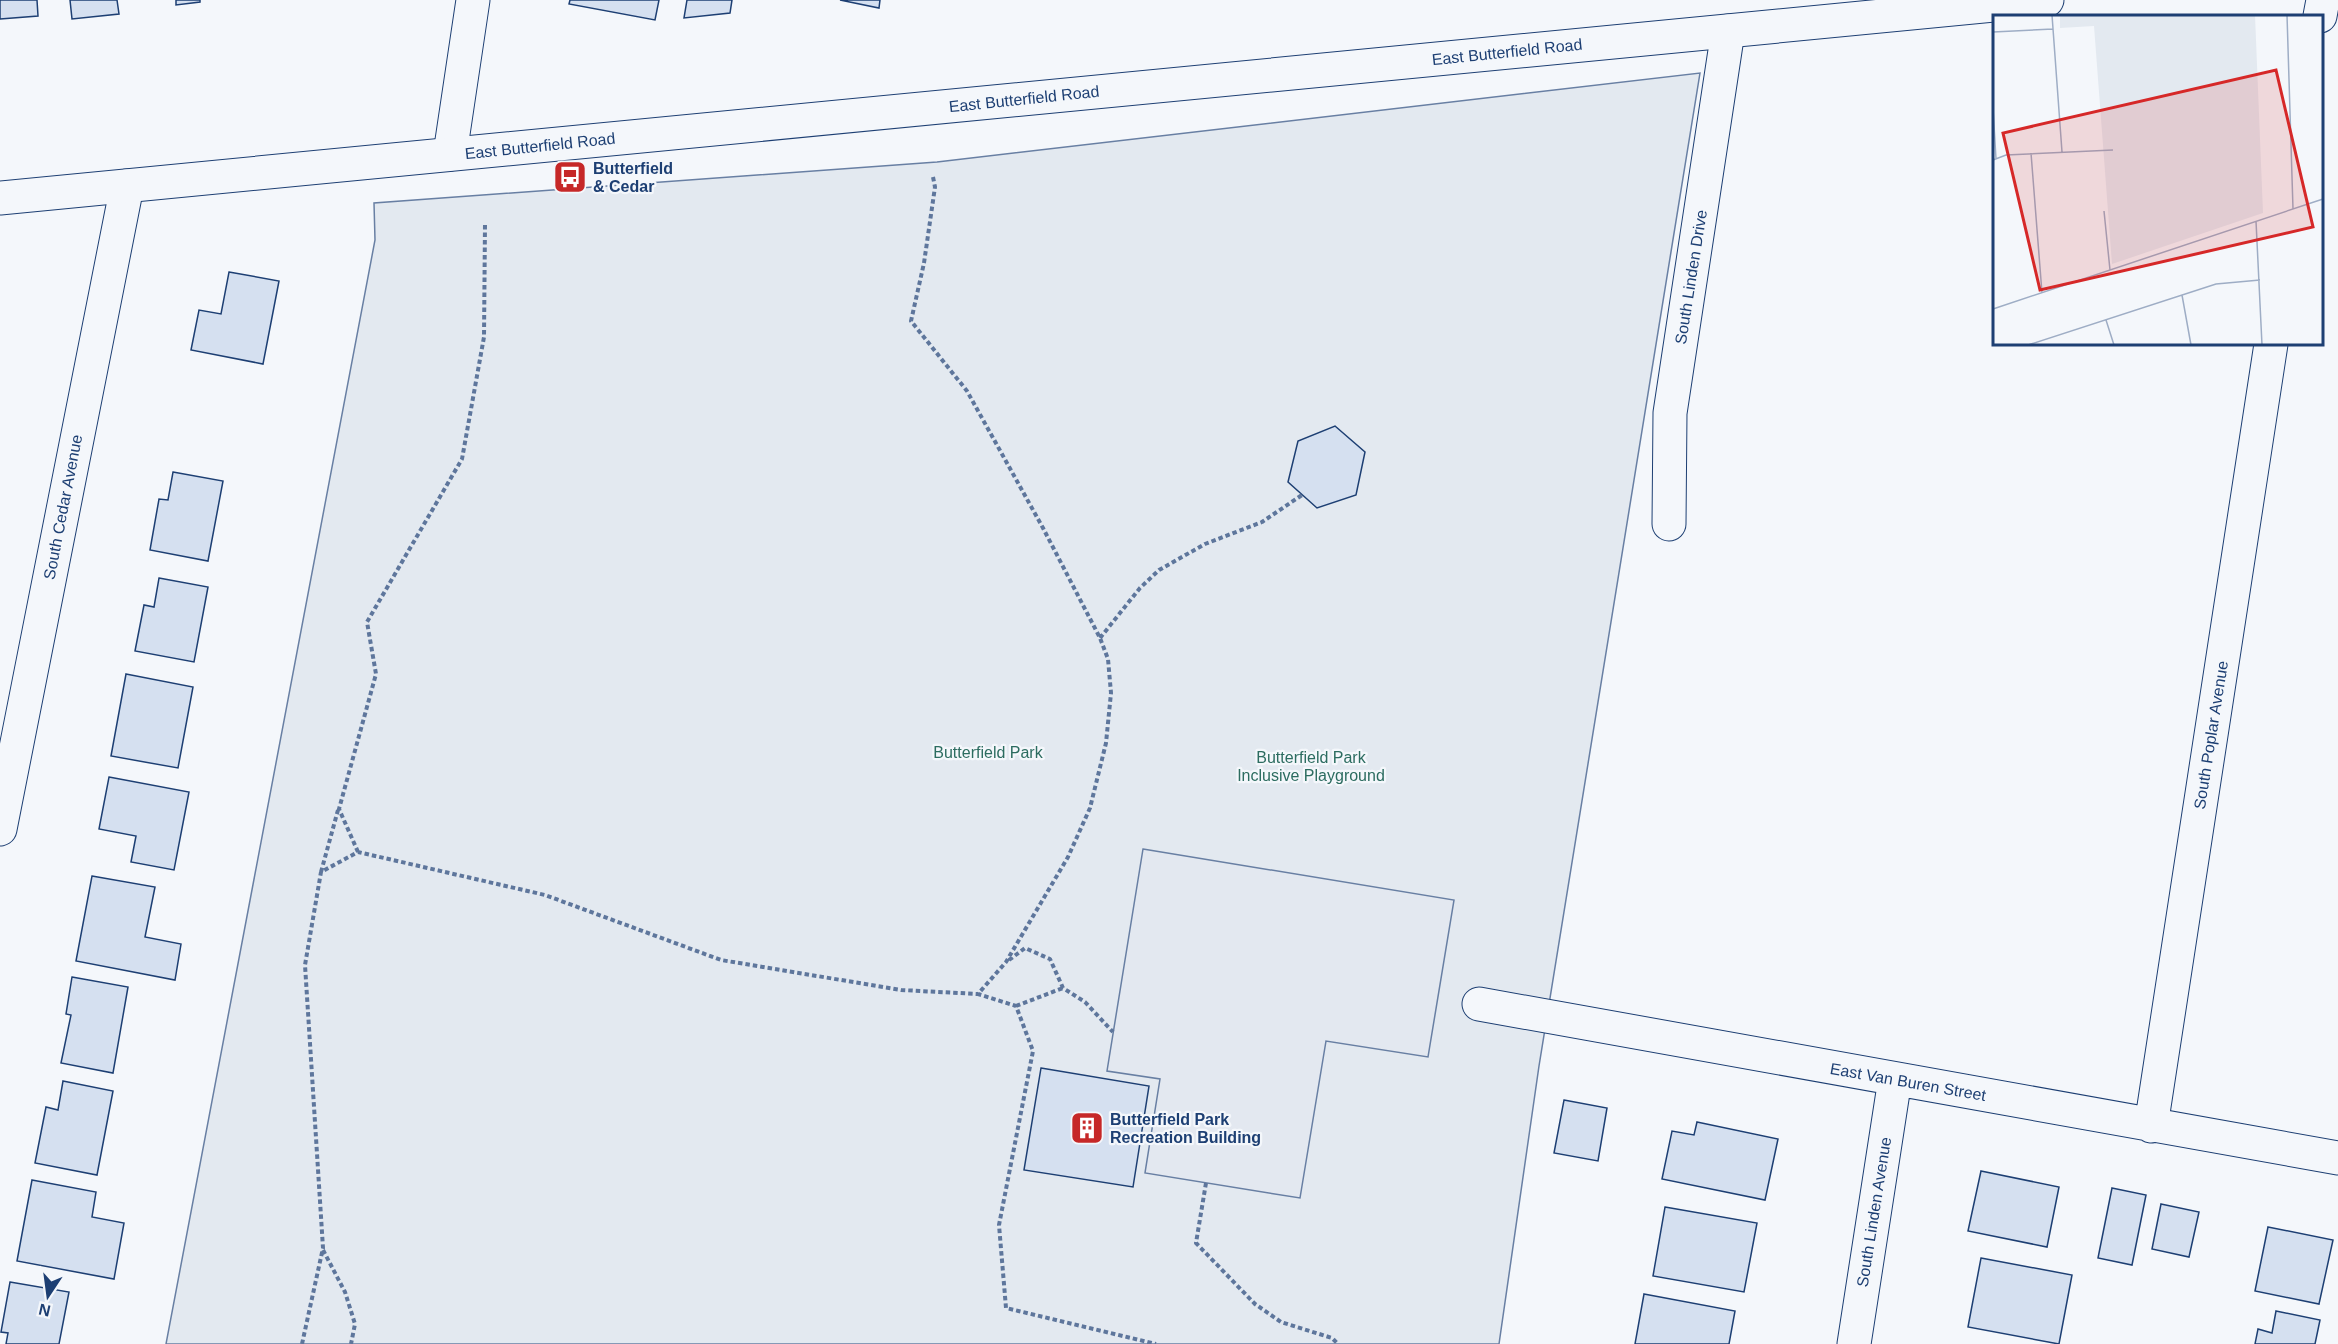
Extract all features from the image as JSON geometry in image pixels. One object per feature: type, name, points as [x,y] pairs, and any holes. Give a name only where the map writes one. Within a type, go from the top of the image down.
[{"type":"street","points":[[450,154],[473,0]]},
{"type":"street","name":"East Butterfield Road","points":[[0,198],[2047,0]]},
{"type":"street","points":[[2320,15],[2323,0]]},
{"type":"street","name":"South Linden Drive","points":[[1669,524],[1670,413],[1728,31]]},
{"type":"street","name":"South Cedar Avenue","points":[[0,829],[127,186]]},
{"type":"street","name":"South Poplar Avenue","points":[[2151,1126],[2271,345]]},
{"type":"street","name":"East Van Buren Street","points":[[1479,1004],[2338,1158]]},
{"type":"street","name":"South Linden Avenue","points":[[1854,1344],[1895,1079]]},
{"type":"path","points":[[933,177],[935,187],[911,321],[967,391],[1037,518],[1100,638],[1108,659],[1111,693],[1106,743],[1090,808],[1068,857],[1006,962],[978,994]]},
{"type":"path","points":[[302,1344],[322,1248],[305,965],[321,872],[376,674],[367,622],[462,459],[484,337],[484,224]]},
{"type":"path","points":[[1100,638],[1140,588],[1159,570],[1205,544],[1262,522],[1302,495]]},
{"type":"path","points":[[339,809],[358,852]]},
{"type":"path","points":[[321,872],[358,852],[545,895],[721,960],[901,990],[978,994],[1016,1006],[1063,988]]},
{"type":"path","points":[[1006,962],[1025,948],[1050,959],[1063,988],[1085,1002],[1113,1032]]},
{"type":"path","points":[[1016,1006],[1033,1051],[999,1225],[1006,1308],[1156,1344]]},
{"type":"path","points":[[1206,1183],[1196,1243],[1255,1305],[1281,1322],[1332,1338],[1338,1344]]},
{"type":"path","points":[[322,1248],[345,1293],[355,1324],[351,1344]]},
{"type":"green space","name":"Butterfield Park","points":[[1700,73],[1539,1066],[1499,1344],[166,1344],[375,240],[374,203],[937,162]]},
{"type":"shaded area","points":[[1143,849],[1454,900],[1428,1057],[1326,1041],[1300,1198],[1145,1173],[1160,1079],[1107,1071]]},
{"type":"building","points":[[0,0],[37,0],[38,16],[0,19]]},
{"type":"building","points":[[70,0],[117,0],[119,14],[72,19]]},
{"type":"building","points":[[176,0],[200,0],[200,2],[176,5]]},
{"type":"building","points":[[570,0],[659,0],[655,20],[569,4]]},
{"type":"building","points":[[687,0],[732,0],[730,13],[684,18]]},
{"type":"building","points":[[840,0],[880,0],[879,8]]},
{"type":"building","points":[[229,272],[279,281],[263,364],[191,350],[199,310],[221,314]]},
{"type":"building","points":[[1335,426],[1365,452],[1356,495],[1317,508],[1288,482],[1298,441]]},
{"type":"building","points":[[173,472],[223,481],[208,561],[150,550],[159,499],[168,500]]},
{"type":"building","points":[[159,578],[208,587],[194,662],[135,651],[144,605],[154,607]]},
{"type":"building","points":[[126,674],[193,687],[178,768],[111,756]]},
{"type":"building","points":[[109,777],[189,792],[174,870],[131,862],[136,836],[99,829]]},
{"type":"building","points":[[92,876],[155,887],[145,937],[181,944],[175,980],[76,961]]},
{"type":"building","points":[[72,977],[128,987],[113,1073],[61,1063],[71,1015],[66,1014]]},
{"type":"building","name":"Butterfield Park Recreation Building","points":[[1041,1068],[1149,1086],[1133,1187],[1024,1170]]},
{"type":"building","points":[[63,1081],[113,1091],[97,1175],[35,1163],[46,1107],[58,1110]]},
{"type":"building","points":[[1564,1100],[1607,1108],[1598,1161],[1554,1153]]},
{"type":"building","points":[[1697,1122],[1778,1139],[1765,1200],[1662,1179],[1672,1131],[1694,1135]]},
{"type":"building","points":[[1981,1171],[2059,1187],[2047,1247],[1968,1231]]},
{"type":"building","points":[[32,1180],[96,1192],[92,1217],[124,1223],[114,1279],[17,1261]]},
{"type":"building","points":[[2112,1188],[2146,1195],[2132,1265],[2098,1258]]},
{"type":"building","points":[[2161,1204],[2199,1212],[2189,1257],[2152,1249]]},
{"type":"building","points":[[1665,1207],[1757,1223],[1744,1292],[1653,1276]]},
{"type":"building","points":[[2268,1227],[2333,1240],[2319,1304],[2255,1291]]},
{"type":"building","points":[[1981,1258],[2072,1275],[2059,1344],[1968,1327]]},
{"type":"building","points":[[10,1282],[69,1292],[59,1344],[6,1344],[8,1333],[1,1332]]},
{"type":"building","points":[[1644,1294],[1735,1311],[1729,1344],[1635,1344]]},
{"type":"building","points":[[2276,1311],[2320,1320],[2315,1344],[2255,1344],[2258,1329],[2272,1333]]},
{"type":"place","name":"Butterfield & Cedar","points":[[570,177]]},
{"type":"place","name":"Butterfield Park Recreation Building","points":[[1087,1128]]},
{"type":"park label","name":"Butterfield Park Inclusive Playground","points":[[1311,766]]}]
